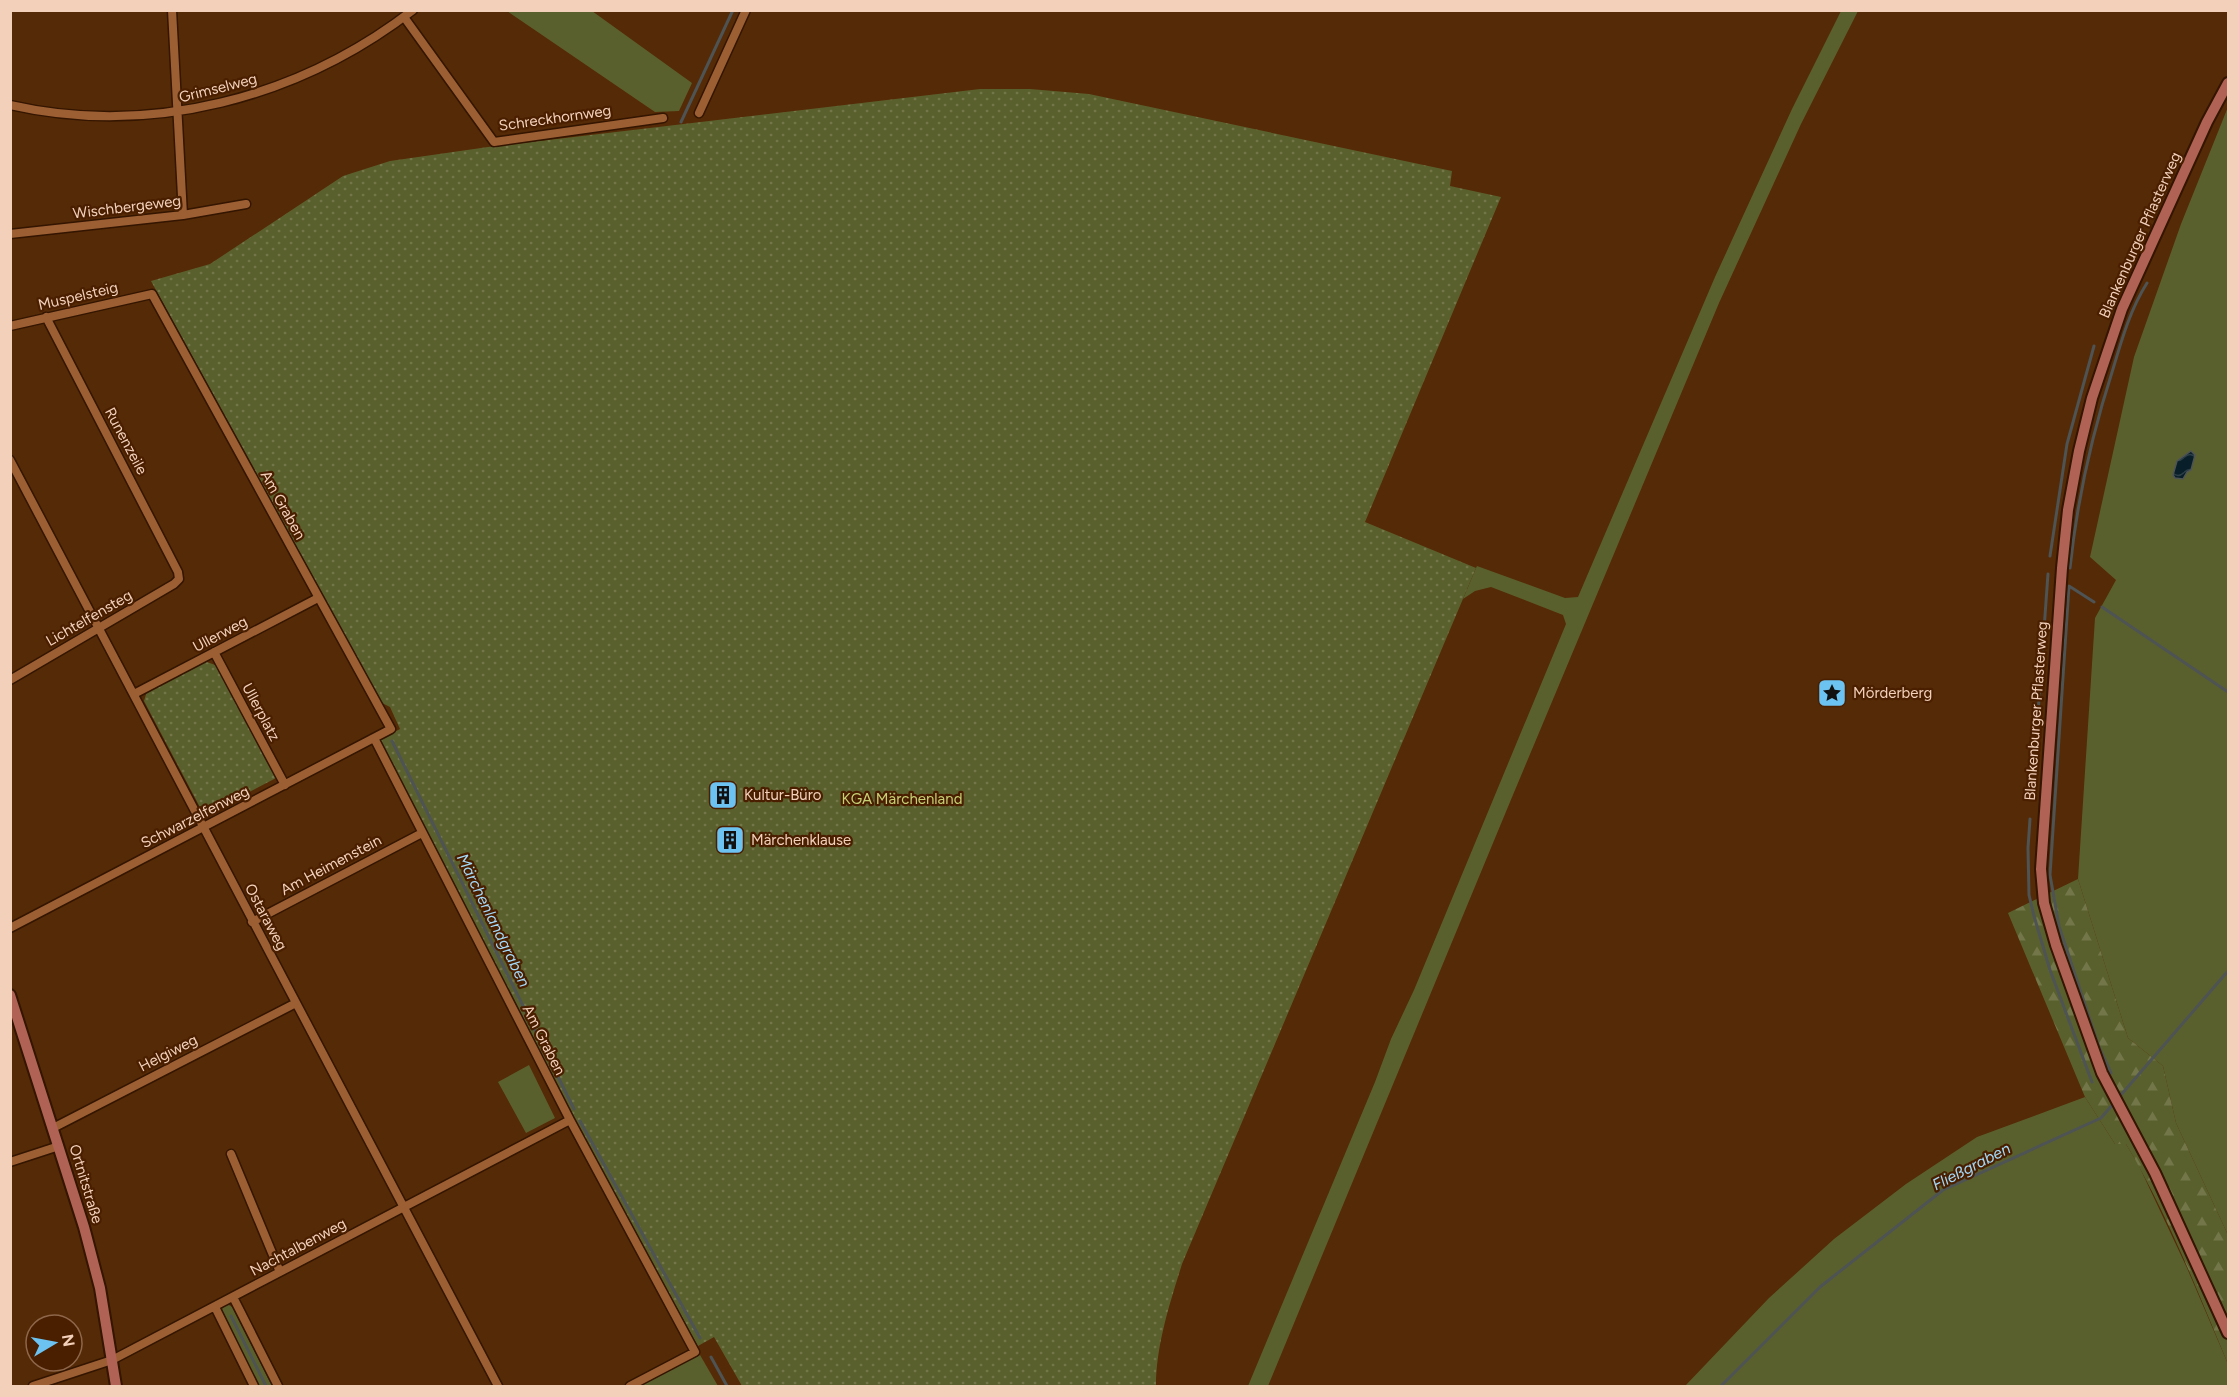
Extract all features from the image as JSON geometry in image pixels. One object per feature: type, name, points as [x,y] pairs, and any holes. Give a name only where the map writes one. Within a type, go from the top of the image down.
[{"type":"main road","name":"Blankenburger Pflasterweg","points":[[2229,83],[2207,122],[2175,191],[2114,332],[2092,398],[2079,451],[2067,519],[2042,840],[2042,886],[2055,945],[2089,1041],[2112,1094],[2160,1182],[2229,1333]]},
{"type":"main road","name":"Ortnitstraße","points":[[10,995],[59,1146],[100,1288],[116,1386]]},
{"type":"street","points":[[172,10],[183,215]]},
{"type":"street","name":"Grimselweg","points":[[10,105],[85,116],[135,117],[226,103],[303,75],[340,57],[413,10]]},
{"type":"street","points":[[699,113],[746,10]]},
{"type":"street","name":"Schreckhornweg","points":[[404,17],[494,141],[663,118]]},
{"type":"street","name":"Wischbergeweg","points":[[10,234],[183,215],[246,204]]},
{"type":"street","name":"Muspelsteig","points":[[10,326],[152,294]]},
{"type":"street","name":"Am Graben","points":[[152,294],[391,729]]},
{"type":"street","name":"Runenzeile","points":[[46,317],[178,572],[179,579]]},
{"type":"street","name":"Ostaraweg","points":[[10,460],[498,1386]]},
{"type":"street","name":"Lichtelfensteg","points":[[10,680],[179,579]]},
{"type":"street","name":"Ullerweg","points":[[134,694],[318,597]]},
{"type":"street","name":"Ullerplatz","points":[[214,652],[285,785]]},
{"type":"street","name":"Schwarzelfenweg","points":[[10,928],[391,729]]},
{"type":"street","name":"Am Graben","points":[[374,738],[570,1120],[695,1352],[630,1386]]},
{"type":"street","name":"Am Heimenstein","points":[[252,922],[422,832]]},
{"type":"street","name":"Helgiweg","points":[[53,1128],[296,1003]]},
{"type":"street","name":"Nachtalbenweg","points":[[33,1386],[112,1360],[570,1120]]},
{"type":"street","points":[[10,1162],[59,1146]]},
{"type":"street","points":[[231,1154],[280,1272]]},
{"type":"street","points":[[233,1298],[278,1386]]},
{"type":"street","points":[[215,1307],[254,1386]]},
{"type":"green space","points":[[507,11],[592,11],[692,83],[679,111],[655,112]]},
{"type":"green space","points":[[1841,11],[1858,11],[1801,124],[1719,303],[1268,1386],[1248,1386],[1566,624],[1563,615],[1491,587],[1475,591],[1463,599],[1476,568],[1477,566],[1565,598],[1578,597],[1715,277],[1792,109]]},
{"type":"green space","name":"KGA Märchenland","points":[[980,89],[1030,89],[1089,94],[1452,171],[1450,186],[1501,197],[1365,522],[1476,568],[1182,1264],[1161,1340],[1156,1386],[742,1386],[714,1337],[698,1346],[574,1121],[379,740],[400,729],[390,707],[382,703],[151,281],[210,264],[343,176],[390,161],[488,147]]},
{"type":"green space","points":[[2228,107],[2228,1235],[2176,1123],[2163,1066],[2128,1038],[2078,879],[2095,618],[2116,580],[2090,557],[2134,357],[2181,224]]},
{"type":"green space","points":[[204,661],[218,666],[275,772],[276,778],[207,814],[203,813],[144,701],[147,691]]},
{"type":"green space","points":[[2078,879],[2128,1038],[2163,1066],[2176,1123],[2228,1235],[2228,1364],[2181,1252],[2141,1170],[2126,1144],[2115,1144],[2085,1097],[2008,913]]},
{"type":"green space","points":[[529,1065],[555,1118],[526,1133],[498,1082]]},
{"type":"green space","points":[[2085,1097],[2115,1144],[2126,1144],[2139,1166],[2187,1268],[2228,1364],[2228,1386],[1685,1386],[1769,1298],[1834,1239],[1906,1184],[1977,1137]]},
{"type":"green space","points":[[229,1305],[272,1386],[257,1386],[221,1314],[223,1306]]},
{"type":"green space","points":[[700,1355],[718,1386],[637,1386]]},
{"type":"water","points":[[2191,451],[2195,455],[2191,470],[2183,479],[2175,478],[2173,475],[2177,461]]},
{"type":"waterway","points":[[681,122],[733,10]]},
{"type":"waterway","points":[[2070,568],[2081,493],[2098,418],[2127,325],[2147,283]]},
{"type":"waterway","points":[[2050,556],[2067,444],[2094,346]]},
{"type":"waterway","points":[[2032,796],[2048,574]]},
{"type":"waterway","points":[[2094,602],[2069,586],[2050,875],[2059,926],[2099,1047],[2111,1073]]},
{"type":"waterway","points":[[2102,607],[2228,692]]},
{"type":"waterway","name":"Märchenlandgraben","points":[[392,741],[574,1109]]},
{"type":"waterway","points":[[2030,819],[2029,895],[2050,970],[2092,1082]]},
{"type":"waterway","name":"Fließgraben","points":[[1721,1386],[1820,1287],[1943,1190],[2101,1118],[2228,971]]},
{"type":"waterway","name":"Märchenlandgraben","points":[[580,1121],[700,1338]]},
{"type":"waterway","points":[[231,1316],[266,1386]]},
{"type":"waterway","name":"Märchenlandgraben","points":[[711,1357],[727,1386]]},
{"type":"place","name":"Mörderberg","points":[[1832,693]]},
{"type":"place","name":"Kultur-Büro","points":[[723,795]]},
{"type":"place","name":"Märchenklause","points":[[730,840]]}]
